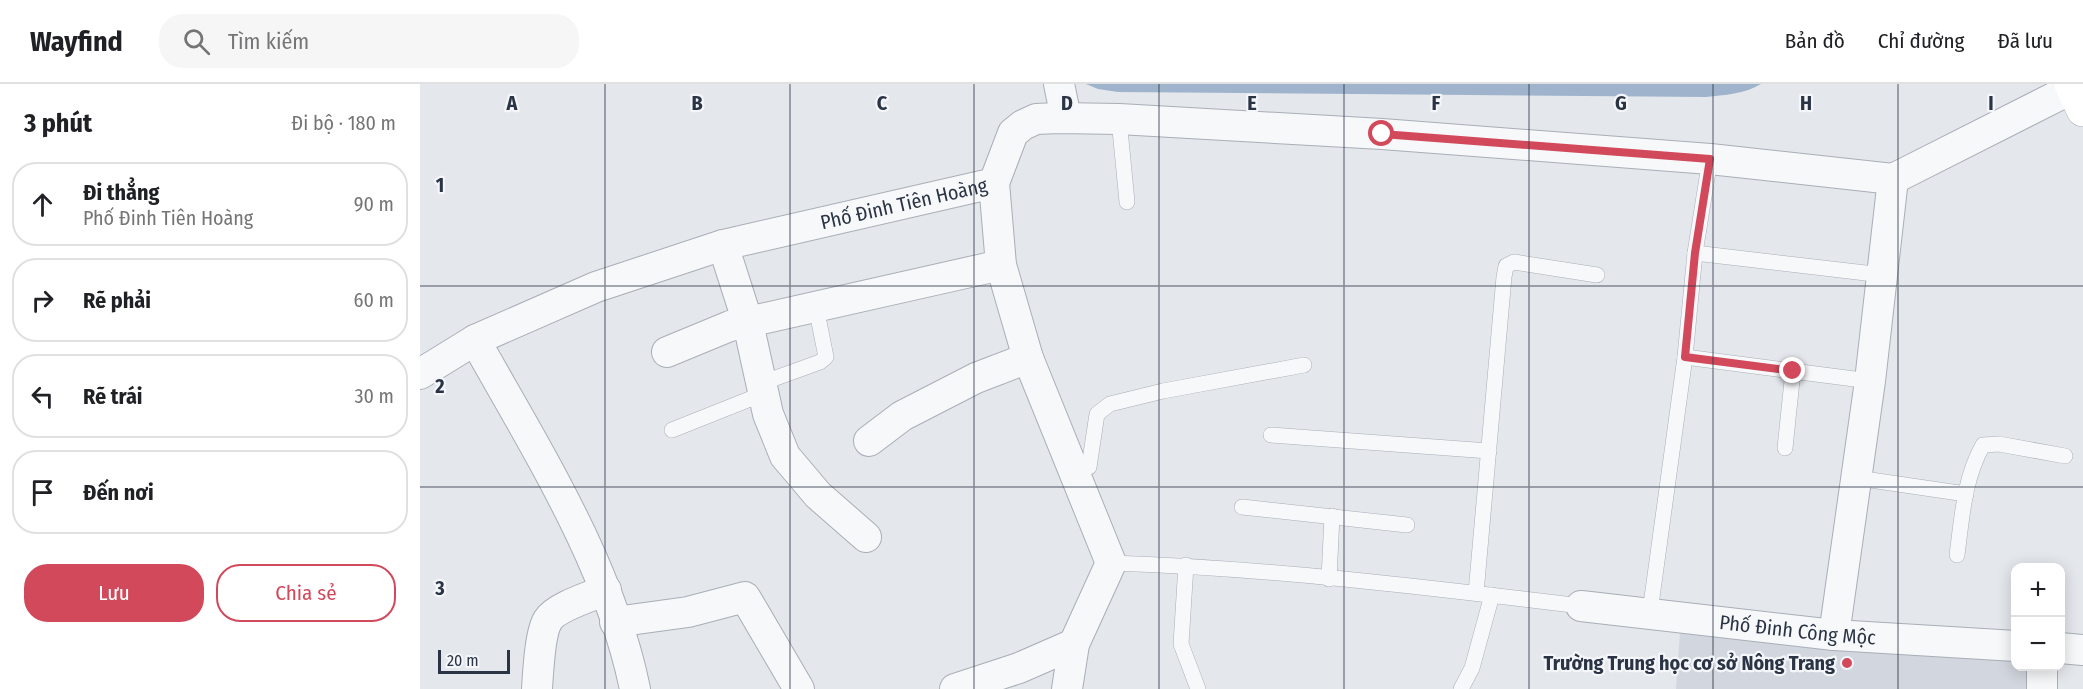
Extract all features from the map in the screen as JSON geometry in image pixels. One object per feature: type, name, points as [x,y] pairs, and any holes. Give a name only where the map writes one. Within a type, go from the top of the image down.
[{"type":"street","points":[[1059,84],[1066,118]]},
{"type":"street","points":[[1834,635],[1870,381],[1893,180],[2076,94]]},
{"type":"street","name":"Phố Đinh Tiên Hoàng","points":[[420,374],[475,340],[596,287],[723,245],[994,183],[1013,133],[1023,124],[1036,119],[1119,119],[1382,134],[1710,159],[1893,180]]},
{"type":"street","points":[[994,183],[1001,265],[1028,358],[1111,563],[1074,644],[1067,689]]},
{"type":"street","points":[[723,245],[748,322],[768,414],[785,456],[818,495],[866,537]]},
{"type":"street","points":[[667,352],[730,326],[1001,265]]},
{"type":"street","points":[[475,340],[555,482],[606,590],[635,689]]},
{"type":"street","points":[[869,441],[902,416],[976,378],[1028,358]]},
{"type":"street","points":[[537,689],[539,661],[548,620],[556,612],[606,590]]},
{"type":"street","points":[[615,622],[688,612],[745,597],[799,689]]},
{"type":"street","name":"Phố Đinh Công Mộc","points":[[1581,606],[1650,612],[1834,635],[2011,646]]},
{"type":"street","points":[[955,689],[1019,668],[1074,644]]},
{"type":"street","points":[[2065,648],[2083,650]]},
{"type":"street","points":[[2042,671],[2042,689]]},
{"type":"lane","points":[[1119,119],[1127,202]]},
{"type":"lane","points":[[1650,612],[1685,357],[1695,253],[1710,159]]},
{"type":"lane","points":[[1695,253],[1883,275]]},
{"type":"lane","points":[[1476,593],[1506,266],[1514,262],[1598,275]]},
{"type":"lane","points":[[672,430],[820,362],[826,357],[816,307]]},
{"type":"lane","points":[[1685,357],[1870,381]]},
{"type":"lane","points":[[1074,472],[1089,467],[1097,414],[1110,404],[1163,391],[1304,365]]},
{"type":"lane","points":[[1785,448],[1793,371]]},
{"type":"lane","points":[[1271,435],[1489,451]]},
{"type":"lane","points":[[1957,555],[1966,494],[1976,458],[1983,445],[1999,444],[2066,456]]},
{"type":"lane","points":[[1857,478],[1966,494]]},
{"type":"lane","points":[[1242,507],[1407,525]]},
{"type":"lane","points":[[1329,579],[1332,516]]},
{"type":"lane","points":[[1111,563],[1186,566],[1329,579],[1581,606]]},
{"type":"lane","points":[[1186,566],[1181,644],[1198,689]]},
{"type":"lane","points":[[1461,689],[1472,668],[1492,595]]},
{"type":"shaded area","name":"Trường Trung học cơ sở Nông Trang","points":[[1680,633],[2011,659],[2011,671],[2031,671],[2029,689],[1676,689]]},
{"type":"water","points":[[1086,84],[1761,84],[1741,92],[1706,97],[1118,92],[1098,89]]},
{"type":"place","name":"Trường Trung học cơ sở Nông Trang","points":[[1847,663]]},
{"type":"route","points":[[1382,134],[1710,159],[1695,253],[1685,357],[1793,371]]}]
